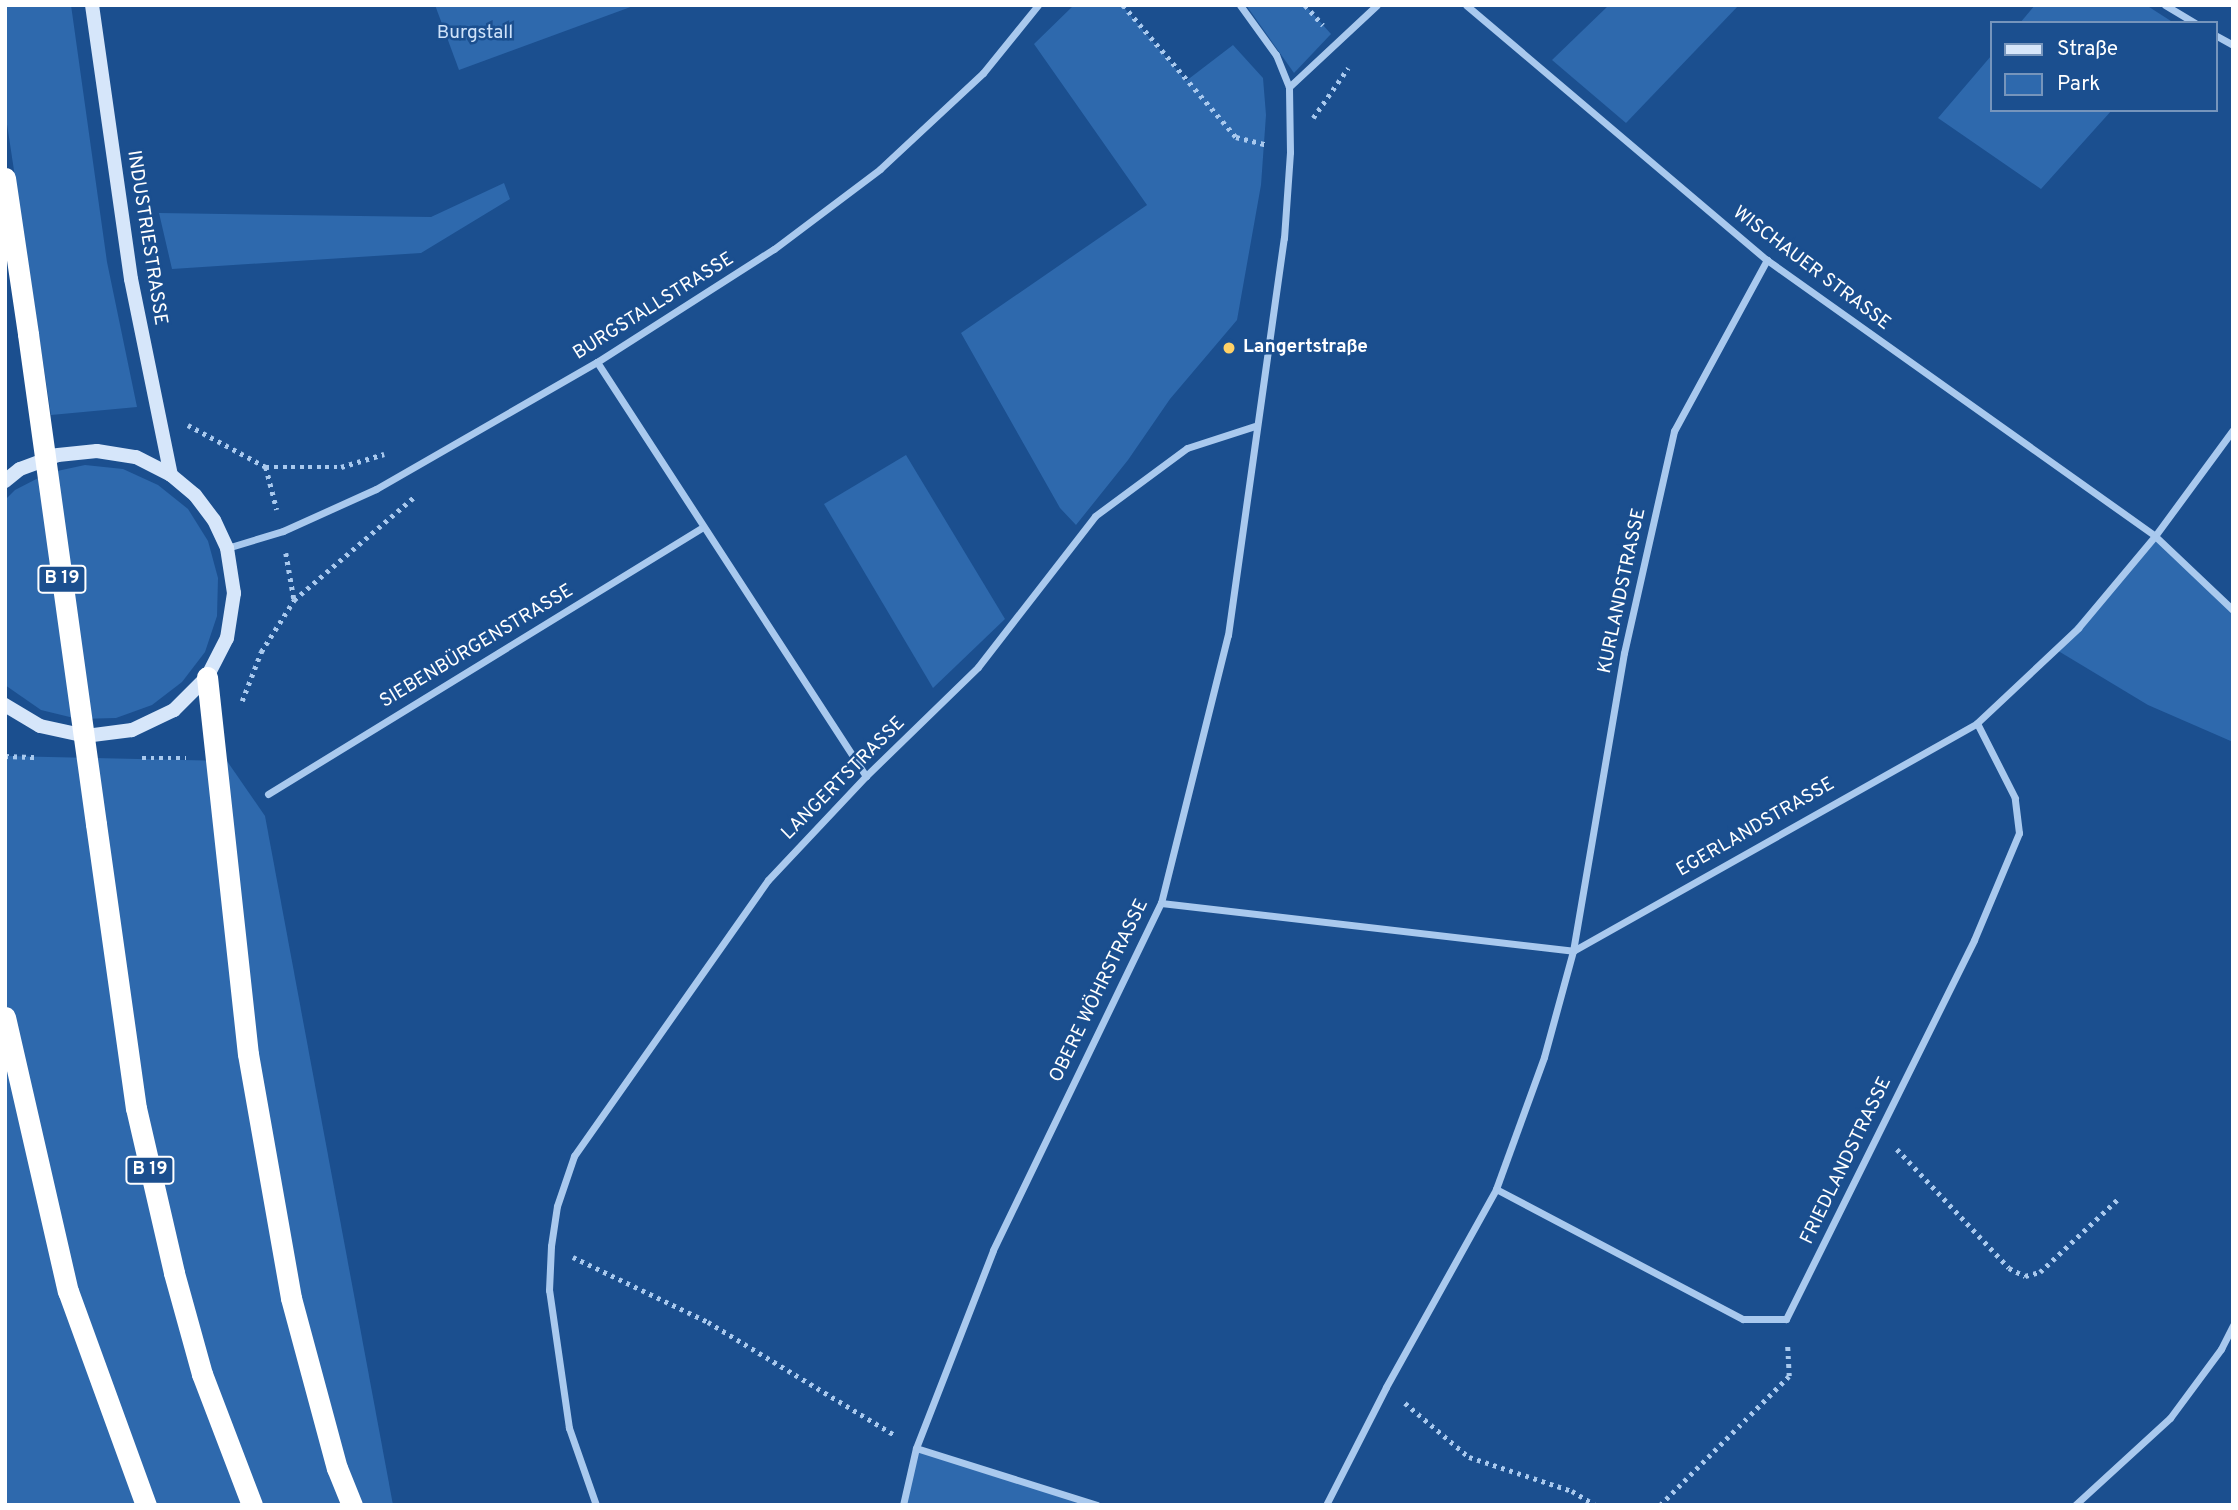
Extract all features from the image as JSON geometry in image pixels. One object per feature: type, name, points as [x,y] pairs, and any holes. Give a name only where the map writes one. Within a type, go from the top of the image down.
[{"type":"highway","name":"B 19","points":[[5,178],[136,1108],[174,1273],[202,1374],[252,1505]]},
{"type":"highway","points":[[207,677],[248,1054],[291,1298],[337,1468],[352,1505]]},
{"type":"highway","points":[[5,1017],[68,1291],[146,1505]]},
{"type":"main road","name":"INDUSTRIESTRASSE","points":[[92,5],[131,279],[171,475]]},
{"type":"main road","points":[[5,481],[20,469],[58,454],[97,451],[136,457],[171,475],[195,495],[214,520],[227,548],[234,593],[227,638],[207,677],[174,710],[132,730],[86,736],[40,726],[5,705]]},
{"type":"street","name":"BURGSTALLSTRASSE","points":[[227,548],[283,531],[342,506],[597,362],[774,249],[880,169],[983,73],[1038,5]]},
{"type":"street","points":[[1240,5],[1276,55],[1289,87],[1290,152],[1284,238],[1255,426]]},
{"type":"street","points":[[1289,87],[1377,5]]},
{"type":"street","name":"WISCHAUER STRASSE","points":[[1466,5],[1767,260],[2155,536],[2233,610]]},
{"type":"street","points":[[2165,5],[2192,21]]},
{"type":"street","points":[[2217,36],[2233,45]]},
{"type":"street","name":"KURLANDSTRASSE","points":[[1573,951],[1624,653],[1674,431],[1767,260]]},
{"type":"street","points":[[597,362],[866,776]]},
{"type":"street","name":"LANGERTSTRASSE","points":[[596,1505],[569,1428],[549,1290],[551,1246],[557,1206],[574,1156],[768,880],[866,776],[978,667],[1096,516],[1187,447],[1255,426]]},
{"type":"street","name":"OBERE WÖHRSTRASSE","points":[[903,1505],[916,1448],[993,1250],[1161,903],[1228,635],[1255,426]]},
{"type":"street","name":"EGERLANDSTRASSE","points":[[1573,951],[1976,723],[2078,628],[2155,536],[2233,430]]},
{"type":"street","name":"SIEBENBÜRGENSTRASSE","points":[[268,794],[703,527]]},
{"type":"street","name":"FRIEDLANDSTRASSE","points":[[1786,1319],[1974,940],[2019,833],[2015,798],[1976,723]]},
{"type":"street","points":[[1161,903],[1573,951],[1544,1057],[1496,1189],[1385,1387],[1326,1505]]},
{"type":"street","points":[[1496,1189],[1743,1319],[1786,1319]]},
{"type":"street","points":[[2075,1505],[2170,1418],[2221,1349],[2233,1325]]},
{"type":"street","points":[[916,1448],[1097,1505]]},
{"type":"path","points":[[1123,5],[1236,137],[1290,152],[1353,62]]},
{"type":"path","points":[[161,424],[190,425],[266,467],[341,467],[392,452]]},
{"type":"path","points":[[238,713],[261,652],[294,600],[417,495]]},
{"type":"path","points":[[5,756],[47,757]]},
{"type":"path","points":[[130,758],[214,759]]},
{"type":"path","points":[[1879,1131],[2009,1268],[2025,1276],[2040,1272],[2119,1198]]},
{"type":"path","points":[[551,1246],[708,1322],[916,1448]]},
{"type":"path","points":[[1660,1505],[1789,1376],[1786,1319]]},
{"type":"path","points":[[1385,1387],[1469,1457],[1572,1491],[1595,1505]]},
{"type":"green space","points":[[5,5],[71,5],[107,262],[137,407],[51,415],[5,111]]},
{"type":"green space","name":"Burgstall","points":[[435,5],[636,5],[459,70]]},
{"type":"green space","points":[[1074,5],[1129,5],[1125,9],[1186,81],[1233,45],[1263,78],[1266,115],[1261,185],[1237,320],[1170,399],[1128,460],[1076,525],[1060,508],[961,333],[1147,205],[1034,44]]},
{"type":"green space","points":[[1246,5],[1305,5],[1331,34],[1294,73]]},
{"type":"green space","points":[[1609,5],[1739,5],[1626,123],[1552,60]]},
{"type":"green space","points":[[2035,5],[2146,5],[2171,21],[2022,21]]},
{"type":"green space","points":[[1990,57],[1990,112],[2110,112],[2041,189],[1938,118]]},
{"type":"green space","points":[[504,183],[510,199],[421,253],[172,269],[159,213],[431,217]]},
{"type":"green space","points":[[906,455],[1005,619],[933,688],[824,504]]},
{"type":"green space","points":[[85,465],[123,469],[158,485],[188,509],[208,541],[218,578],[217,616],[205,652],[182,682],[152,705],[116,718],[78,719],[41,710],[5,685],[5,500],[15,490],[48,473]]},
{"type":"green space","points":[[2155,536],[2233,610],[2233,742],[2148,705],[2055,649]]},
{"type":"green space","points":[[5,756],[227,761],[265,816],[393,1505],[5,1505]]},
{"type":"green space","points":[[916,1448],[1097,1505],[903,1505]]},
{"type":"place","name":"Langertstraße","points":[[1229,348]]}]
